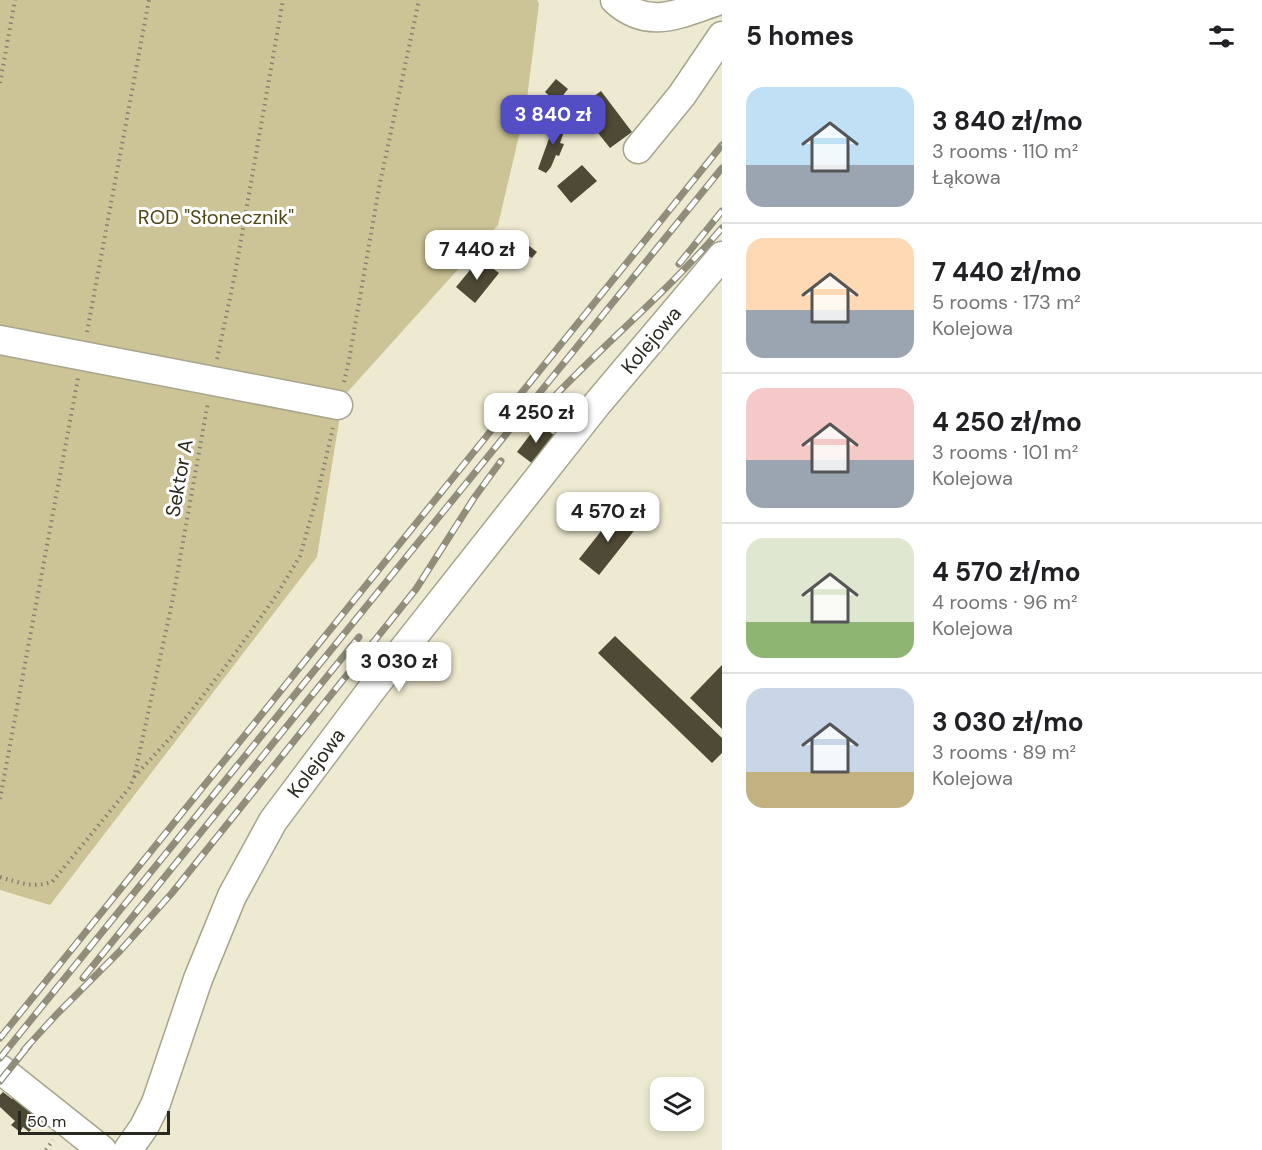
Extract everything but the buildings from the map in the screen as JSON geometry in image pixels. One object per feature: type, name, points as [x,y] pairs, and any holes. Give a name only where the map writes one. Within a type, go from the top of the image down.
[{"type":"street","points":[[615,0],[640,16],[657,18],[675,15],[721,0]]},
{"type":"street","points":[[638,149],[681,95],[722,36]]},
{"type":"street","name":"Kolejowa","points":[[128,1150],[144,1127],[156,1103],[198,979],[232,896],[273,821],[372,689],[597,404],[722,256]]},
{"type":"street","points":[[0,340],[338,405]]},
{"type":"street","points":[[0,1069],[102,1150]]},
{"type":"path","points":[[0,83],[15,0]]},
{"type":"path","points":[[0,799],[148,0]]},
{"type":"path","name":"Sektor A","points":[[0,877],[28,885],[40,886],[52,882],[129,788],[134,778],[172,603],[283,0]]},
{"type":"green space","name":"ROD \"Słonecznik\"","points":[[0,0],[537,0],[539,4],[526,106],[498,225],[343,397],[317,557],[50,905],[0,890]]},
{"type":"railway","points":[[0,1038],[722,145]]},
{"type":"railway","points":[[0,1058],[722,168]]},
{"type":"railway","points":[[679,264],[722,211]]},
{"type":"railway","points":[[534,418],[677,277],[722,228]]},
{"type":"railway","points":[[24,1050],[120,951],[172,893],[416,589],[474,498],[501,461]]},
{"type":"railway","points":[[83,978],[359,637]]},
{"type":"railway","points":[[0,1081],[29,1045]]}]
